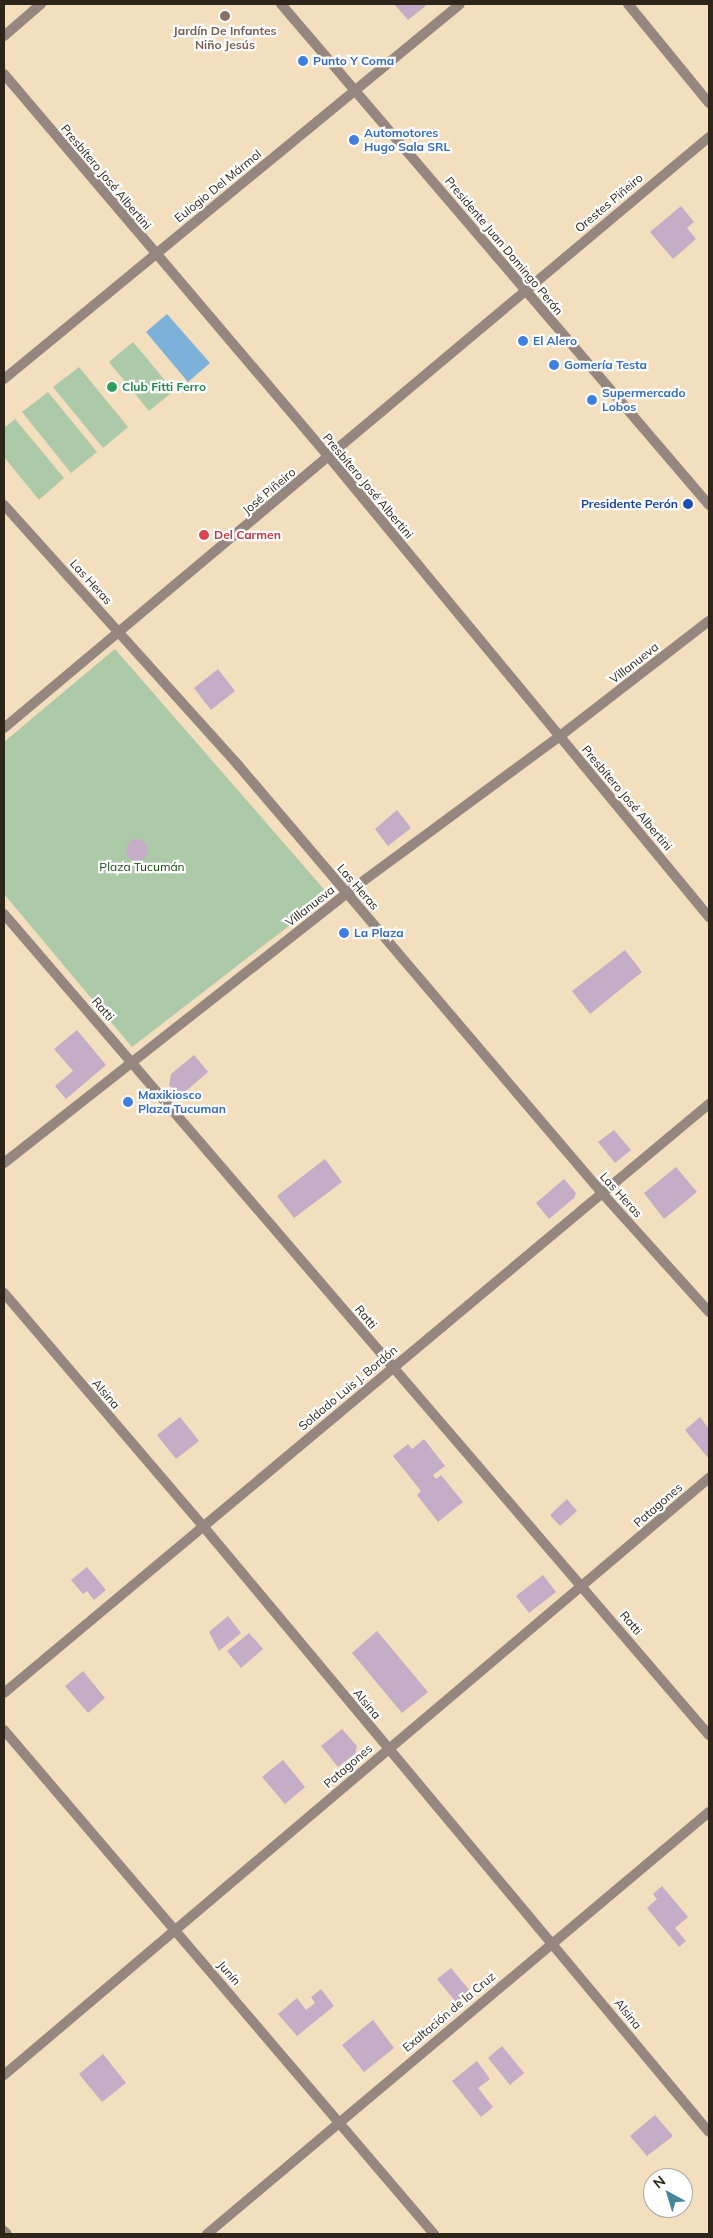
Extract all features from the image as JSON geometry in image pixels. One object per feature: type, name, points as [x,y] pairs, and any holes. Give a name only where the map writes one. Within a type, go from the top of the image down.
[{"type":"street","points":[[4,36],[41,4]]},
{"type":"street","name":"Presidente Juan Domingo Perón","points":[[281,4],[709,505]]},
{"type":"street","name":"Eulogio Del Mármol","points":[[4,379],[460,4]]},
{"type":"street","points":[[628,4],[709,103]]},
{"type":"street","name":"Presbítero José Albertini","points":[[4,74],[329,457],[709,917]]},
{"type":"street","name":"Orestes Piñeiro","points":[[524,289],[709,137]]},
{"type":"street","name":"José Piñeiro","points":[[4,728],[329,457],[524,289]]},
{"type":"street","name":"Las Heras","points":[[4,505],[118,631],[347,893],[602,1193],[709,1312]]},
{"type":"street","name":"Villanueva","points":[[4,1163],[347,893],[560,736],[709,621]]},
{"type":"street","name":"Ratti","points":[[4,914],[709,1735]]},
{"type":"street","name":"Soldado Luis J. Bordón","points":[[4,1693],[709,1104]]},
{"type":"street","name":"Alsina","points":[[4,1293],[552,1941],[709,2132]]},
{"type":"street","name":"Patagones","points":[[4,2075],[709,1478]]},
{"type":"street","name":"Junín","points":[[4,1730],[434,2234]]},
{"type":"street","name":"Exaltación de la Cruz","points":[[206,2234],[552,1941],[709,1812]]},
{"type":"street","points":[[4,2231],[7,2234]]},
{"type":"green space","points":[[133,342],[174,391],[149,411],[109,362]]},
{"type":"green space","points":[[79,367],[128,427],[103,448],[53,387]]},
{"type":"green space","points":[[48,392],[97,452],[71,473],[22,412]]},
{"type":"green space","points":[[15,419],[64,478],[39,500],[4,457],[4,428]]},
{"type":"green space","name":"Plaza Tucumán","points":[[115,649],[329,895],[132,1047],[4,894],[4,742]]},
{"type":"water","points":[[167,314],[210,363],[188,382],[146,332]]},
{"type":"building","points":[[394,4],[428,4],[408,20]]},
{"type":"building","points":[[681,206],[694,222],[687,228],[696,239],[673,259],[650,232]]},
{"type":"building","points":[[218,669],[235,691],[211,710],[194,688]]},
{"type":"building","points":[[397,810],[411,828],[388,846],[375,829]]},
{"type":"building","points":[[133,839],[141,839],[148,846],[148,854],[141,861],[133,861],[126,854],[126,846]]},
{"type":"building","points":[[625,950],[642,972],[590,1014],[572,991]]},
{"type":"building","points":[[77,1030],[106,1065],[66,1099],[55,1086],[73,1071],[54,1049]]},
{"type":"building","points":[[194,1055],[208,1072],[179,1097],[169,1085],[171,1074]]},
{"type":"building","points":[[614,1130],[631,1150],[615,1163],[598,1142]]},
{"type":"building","points":[[325,1159],[342,1182],[294,1218],[277,1196]]},
{"type":"building","points":[[676,1167],[697,1192],[664,1219],[644,1193]]},
{"type":"building","points":[[564,1179],[576,1193],[574,1198],[549,1219],[536,1203]]},
{"type":"building","points":[[180,1417],[199,1441],[176,1459],[157,1435]]},
{"type":"building","points":[[700,1417],[709,1429],[709,1459],[685,1430]]},
{"type":"building","points":[[424,1439],[445,1466],[433,1475],[436,1479],[441,1475],[463,1502],[438,1522],[417,1495],[421,1491],[393,1456],[408,1444],[412,1449]]},
{"type":"building","points":[[567,1499],[577,1511],[560,1526],[550,1515]]},
{"type":"building","points":[[87,1567],[106,1590],[94,1600],[87,1591],[83,1594],[71,1580]]},
{"type":"building","points":[[543,1575],[556,1592],[529,1613],[516,1596]]},
{"type":"building","points":[[228,1616],[241,1633],[219,1651],[209,1632]]},
{"type":"building","points":[[377,1631],[428,1692],[402,1713],[352,1653]]},
{"type":"building","points":[[249,1633],[263,1649],[241,1668],[227,1651]]},
{"type":"building","points":[[83,1671],[105,1698],[88,1713],[65,1686]]},
{"type":"building","points":[[342,1729],[357,1746],[355,1754],[338,1767],[321,1746]]},
{"type":"building","points":[[283,1760],[305,1787],[285,1804],[262,1777]]},
{"type":"building","points":[[662,1886],[688,1917],[675,1928],[686,1941],[679,1947],[647,1908],[657,1899],[653,1894]]},
{"type":"building","points":[[451,1968],[470,1991],[456,2002],[437,1979]]},
{"type":"building","points":[[321,1989],[334,2006],[297,2036],[278,2014],[297,1998],[306,2010],[315,2003],[311,1997]]},
{"type":"building","points":[[373,2020],[394,2048],[364,2072],[342,2045]]},
{"type":"building","points":[[502,2046],[524,2073],[510,2085],[488,2058]]},
{"type":"building","points":[[103,2054],[126,2083],[102,2102],[79,2074]]},
{"type":"building","points":[[477,2061],[490,2079],[478,2088],[493,2107],[481,2117],[452,2081]]},
{"type":"building","points":[[655,2115],[673,2136],[647,2156],[630,2136]]},
{"type":"place","name":"Jardín De Infantes Niño Jesús","points":[[225,16]]},
{"type":"place","name":"Punto Y Coma","points":[[303,61]]},
{"type":"place","name":"Automotores Hugo Sala SRL","points":[[354,140]]},
{"type":"place","name":"El Alero","points":[[523,341]]},
{"type":"place","name":"Gomería Testa","points":[[554,365]]},
{"type":"place","name":"Club Fitti Ferro","points":[[112,387]]},
{"type":"place","name":"Supermercado Lobos","points":[[592,400]]},
{"type":"place","name":"Presidente Perón","points":[[688,504]]},
{"type":"place","name":"Del Carmen","points":[[204,535]]},
{"type":"place","name":"La Plaza","points":[[344,933]]},
{"type":"place","name":"Maxikiosco Plaza Tucuman","points":[[128,1102]]}]
